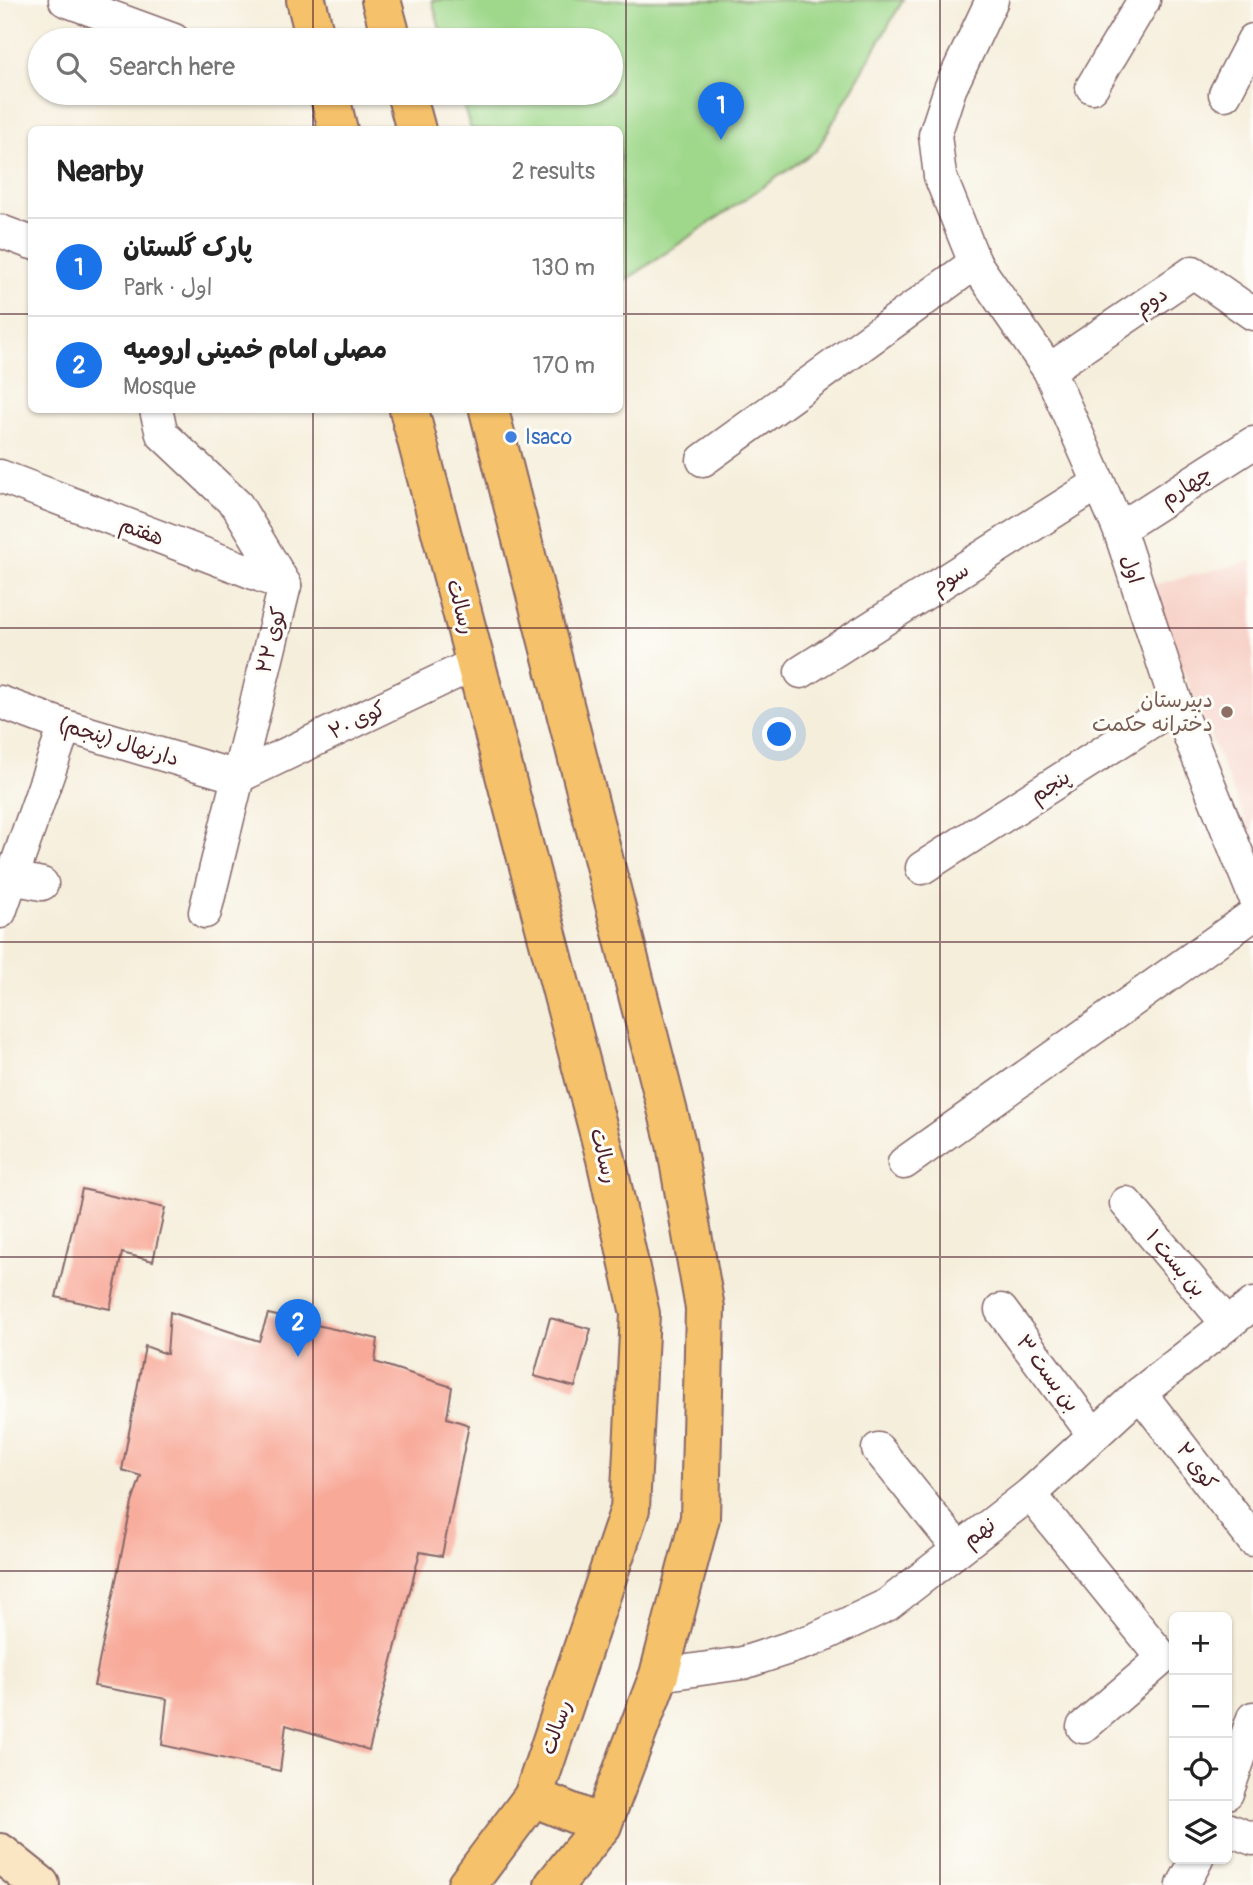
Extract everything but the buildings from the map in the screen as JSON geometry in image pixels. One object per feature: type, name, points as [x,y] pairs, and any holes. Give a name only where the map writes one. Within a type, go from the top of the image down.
[{"type":"main road","points":[[306,0],[313,28]]},
{"type":"main road","points":[[381,0],[389,28]]},
{"type":"main road","points":[[409,105],[415,126]]},
{"type":"main road","name":"رسالت","points":[[410,413],[606,1159],[640,1314],[630,1509],[533,1797],[467,1885]]},
{"type":"main road","points":[[490,413],[676,1144],[705,1308],[700,1518],[659,1675],[602,1825],[554,1885]]},
{"type":"main road","points":[[533,1797],[602,1825]]},
{"type":"street","points":[[65,0],[141,28]]},
{"type":"street","name":"اول","points":[[992,0],[950,89],[935,135],[940,176],[975,262],[1049,370],[1099,483],[1119,529],[1177,705],[1253,893]]},
{"type":"street","points":[[1092,88],[1143,0]]},
{"type":"street","points":[[1226,94],[1253,40]]},
{"type":"street","points":[[0,231],[28,242]]},
{"type":"street","points":[[703,460],[975,262]]},
{"type":"street","name":"دوم","points":[[1049,370],[1194,272],[1253,314]]},
{"type":"street","name":"کوی ۲۲","points":[[157,413],[162,435],[237,505],[285,585],[205,912]]},
{"type":"street","name":"چهارم","points":[[1119,529],[1253,443]]},
{"type":"street","name":"هفتم","points":[[0,476],[285,585]]},
{"type":"street","name":"سوم","points":[[802,672],[1099,483]]},
{"type":"street","name":"کوی ۲۰","points":[[238,777],[476,663]]},
{"type":"street","name":"دارنهال (پنجم)","points":[[0,702],[65,726],[238,777]]},
{"type":"street","name":"پنجم","points":[[922,868],[1177,705]]},
{"type":"street","points":[[0,912],[27,881],[65,726]]},
{"type":"street","points":[[904,1163],[1253,915]]},
{"type":"street","name":"بن بست ۱","points":[[1126,1203],[1226,1322]]},
{"type":"street","name":"نهم","points":[[659,1675],[743,1663],[813,1640],[887,1605],[1030,1494],[1140,1393],[1226,1322],[1253,1304]]},
{"type":"street","name":"بن بست ۳","points":[[1001,1310],[1094,1435]]},
{"type":"street","name":"کوی ۲","points":[[1140,1393],[1253,1540]]},
{"type":"street","points":[[878,1449],[958,1548]]},
{"type":"street","points":[[1030,1494],[1163,1658],[1083,1727]]},
{"type":"street","points":[[1232,1779],[1253,1718]]},
{"type":"street","points":[[1232,1831],[1253,1839]]},
{"type":"street","points":[[0,1853],[40,1885]]},
{"type":"street","points":[[1183,1885],[1194,1864]]},
{"type":"shaded area","name":"دبیرستان دخترانه حکمت","points":[[1253,561],[1253,839],[1148,586]]},
{"type":"green space","points":[[432,0],[903,0],[817,150],[623,282],[623,126],[470,126],[463,105],[623,105],[623,28],[440,28]]},
{"type":"place","name":"پارک گلستان","points":[[721,140]]},
{"type":"place","name":"Isaco","points":[[511,437]]},
{"type":"place","name":"دبیرستان دخترانه حکمت","points":[[1227,712]]},
{"type":"place","name":"مصلی امام خمینی ارومیه","points":[[298,1357]]}]
